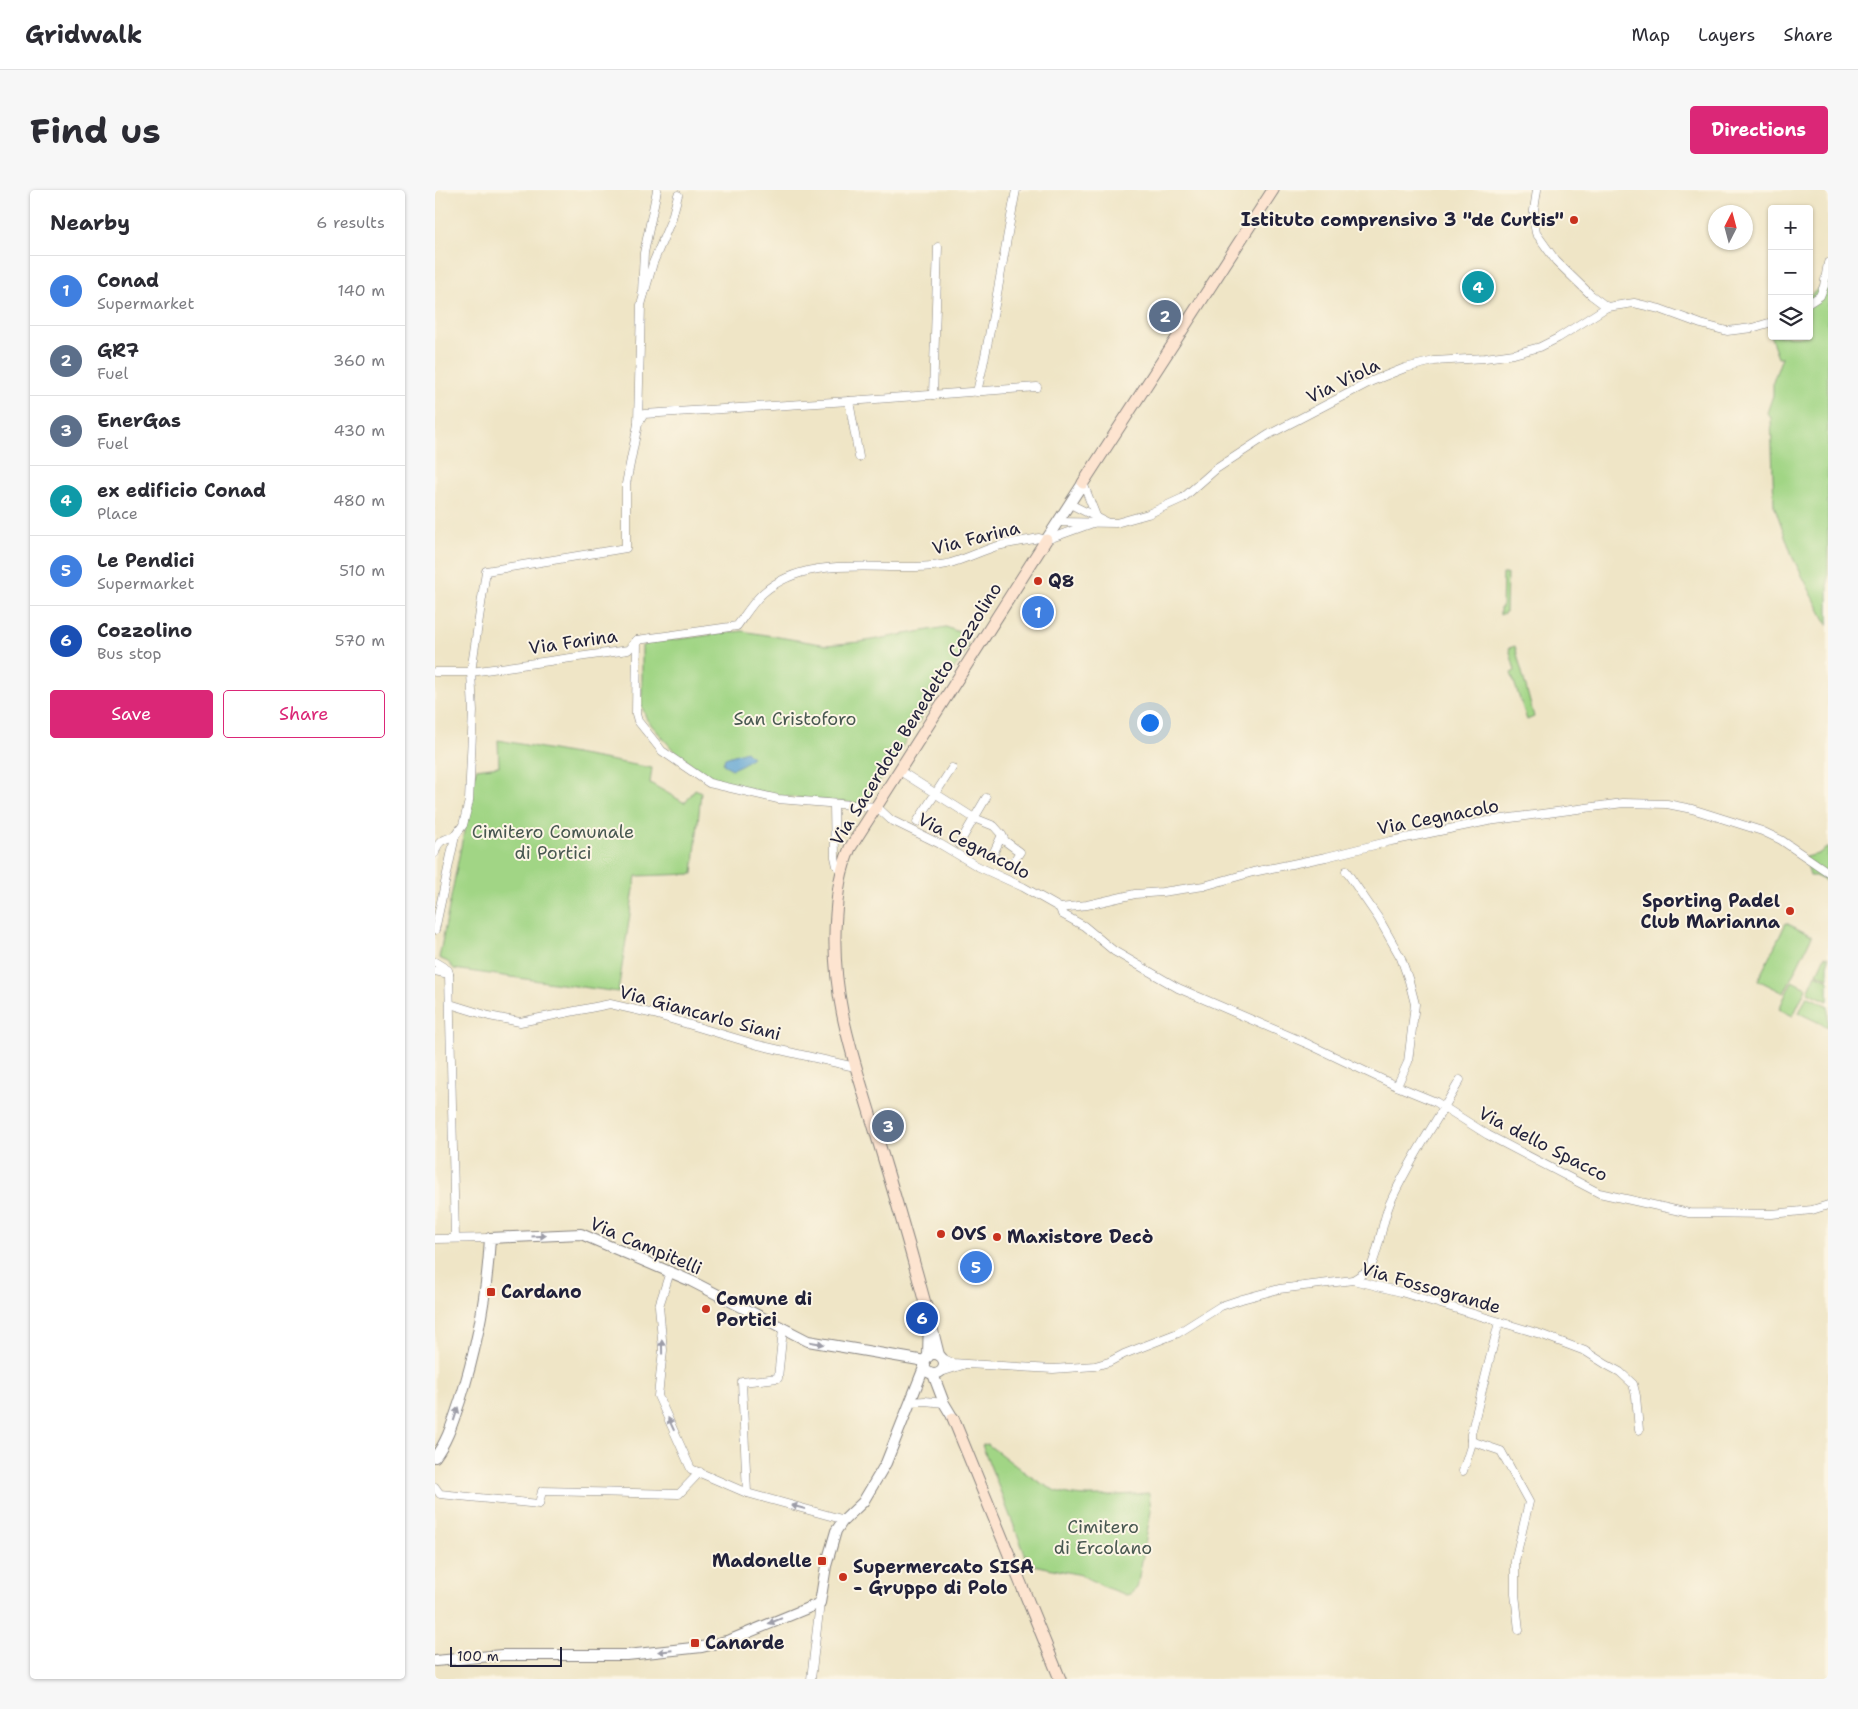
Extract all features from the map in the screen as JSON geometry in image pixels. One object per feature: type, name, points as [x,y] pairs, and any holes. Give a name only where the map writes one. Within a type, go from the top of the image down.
[{"type":"main road","name":"Via Sacerdote Benedetto Cozzolino","points":[[1083,484],[1273,190]]},
{"type":"main road","name":"Via Sacerdote Benedetto Cozzolino","points":[[929,1318],[896,1198],[845,1030],[834,955],[837,898],[841,869],[850,848],[1046,540]]},
{"type":"main road","name":"Via Sacerdote Benedetto Cozzolino","points":[[953,1418],[1061,1679]]},
{"type":"street","points":[[435,930],[455,836],[463,825],[469,801],[473,711],[471,672],[485,571],[626,548],[626,484],[638,424],[644,253],[657,190]]},
{"type":"street","points":[[977,392],[1016,190]]},
{"type":"street","points":[[1537,190],[1533,217],[1536,233],[1556,261],[1591,295],[1607,306]]},
{"type":"street","points":[[641,306],[653,263],[672,218],[678,195]]},
{"type":"street","points":[[933,395],[937,247]]},
{"type":"street","points":[[1813,300],[1820,296],[1824,286],[1828,263]]},
{"type":"street","name":"Via Viola","points":[[1059,522],[1094,520],[1117,523],[1148,514],[1183,498],[1216,469],[1268,435],[1372,381],[1405,368],[1434,361],[1485,358],[1515,354],[1540,347],[1558,338],[1607,306],[1634,303],[1727,330],[1752,328],[1768,323]]},
{"type":"street","points":[[638,424],[644,414],[849,402],[1037,387]]},
{"type":"street","points":[[849,402],[859,457]]},
{"type":"street","points":[[1046,540],[1094,520],[1083,484]]},
{"type":"street","name":"Via Sacerdote Benedetto Cozzolino","points":[[1046,540],[1083,484]]},
{"type":"street","name":"Via Viola","points":[[1070,504],[1094,520]]},
{"type":"street","name":"Via Farina","points":[[435,672],[471,672],[628,650],[637,640],[737,626],[762,593],[790,575],[807,570],[948,564],[997,546],[1039,538],[1046,540]]},
{"type":"street","points":[[637,640],[636,714],[638,721],[661,751],[709,783],[778,799],[877,807]]},
{"type":"street","points":[[917,822],[952,768]]},
{"type":"street","points":[[900,770],[974,818],[994,826],[1002,835]]},
{"type":"street","points":[[959,844],[986,798]]},
{"type":"street","name":"Via Cegnacolo","points":[[877,807],[891,820],[940,844],[977,866],[1023,887],[1060,908],[1087,905],[1135,894],[1204,886],[1253,872],[1326,858],[1391,841],[1488,821],[1623,803],[1667,804],[1692,809],[1762,831],[1781,840],[1828,872]]},
{"type":"street","points":[[834,805],[835,857],[837,866],[841,869]]},
{"type":"street","points":[[435,854],[437,845],[441,841],[455,836]]},
{"type":"street","points":[[1346,871],[1379,919],[1401,958],[1415,1004],[1407,1062],[1397,1086]]},
{"type":"street","name":"Via Cegnacolo","points":[[1060,908],[1062,914],[1084,926],[1114,951],[1178,988],[1308,1044],[1397,1086],[1436,1102],[1445,1108]]},
{"type":"street","points":[[435,962],[448,970],[449,974],[455,1238]]},
{"type":"street","points":[[435,972],[449,974]]},
{"type":"street","name":"Via Giancarlo Siani","points":[[450,1004],[489,1016],[520,1022],[610,1004],[654,1014],[758,1045],[855,1067]]},
{"type":"street","points":[[1353,1280],[1370,1270],[1390,1204],[1417,1151],[1445,1108],[1460,1080]]},
{"type":"street","name":"Via dello Spacco","points":[[1445,1108],[1488,1134],[1599,1192],[1689,1213],[1772,1214],[1812,1210],[1828,1205]]},
{"type":"street","name":"Via Campitelli","points":[[490,1238],[581,1234],[669,1272],[808,1341],[930,1367]]},
{"type":"street","points":[[435,1239],[490,1238],[484,1297],[470,1368],[452,1426],[444,1445],[435,1457]]},
{"type":"street","points":[[669,1272],[659,1306],[663,1350],[658,1396],[691,1468],[747,1493],[845,1520]]},
{"type":"street","name":"Via Fossogrande","points":[[967,1364],[1053,1369],[1095,1366],[1178,1333],[1221,1306],[1241,1299],[1279,1289],[1353,1280],[1401,1292],[1569,1344],[1585,1351],[1607,1366],[1620,1372],[1633,1384],[1639,1430]]},
{"type":"street","name":"Via Sacerdote Benedetto Cozzolino","points":[[929,1318],[944,1366],[930,1367]]},
{"type":"street","name":"Via Sacerdote Benedetto Cozzolino","points":[[929,1318],[930,1367],[944,1403],[953,1418]]},
{"type":"street","points":[[1463,1471],[1471,1446],[1471,1434],[1499,1322]]},
{"type":"street","points":[[747,1493],[742,1382],[778,1378],[783,1329]]},
{"type":"street","points":[[811,1679],[831,1542],[836,1531],[863,1502],[886,1462],[915,1391],[930,1367],[933,1354],[953,1363],[967,1364]]},
{"type":"street","points":[[930,1367],[967,1364]]},
{"type":"street","name":"Via Sacerdote Benedetto Cozzolino","points":[[930,1367],[953,1418]]},
{"type":"street","points":[[911,1402],[944,1403]]},
{"type":"street","points":[[1471,1440],[1501,1451],[1529,1502],[1515,1561],[1515,1594],[1519,1630]]},
{"type":"street","points":[[435,1487],[440,1494],[539,1504],[542,1491],[679,1494],[700,1472]]},
{"type":"street","points":[[435,1661],[502,1655],[627,1655],[702,1646],[730,1640],[821,1603]]},
{"type":"green space","points":[[1828,267],[1828,626],[1793,558],[1774,505],[1771,418],[1767,413],[1773,395],[1773,382],[1782,357],[1778,357],[1772,340],[1813,340],[1813,293],[1820,287]]},
{"type":"green space","points":[[1503,574],[1507,574],[1506,612],[1500,615],[1500,608],[1502,608]]},
{"type":"green space","name":"San Cristoforo","points":[[946,627],[959,632],[969,646],[864,804],[779,796],[720,782],[698,770],[676,753],[647,720],[642,707],[642,646],[648,643],[742,631],[827,645],[860,642]]},
{"type":"green space","points":[[1515,646],[1534,717],[1527,720],[1511,673],[1515,671],[1509,648]]},
{"type":"green space","name":"Cimitero Comunale di Portici","points":[[498,740],[652,768],[650,783],[683,802],[686,802],[695,789],[701,792],[693,874],[636,876],[618,992],[454,969],[448,962],[439,958],[476,769],[499,766]]},
{"type":"green space","points":[[1828,847],[1828,882],[1815,876],[1810,876],[1805,857],[1818,854]]},
{"type":"green space","points":[[1786,923],[1812,936],[1784,993],[1758,980]]},
{"type":"green space","points":[[1825,956],[1828,957],[1828,978],[1817,973]]},
{"type":"green space","points":[[1816,974],[1828,980],[1828,1001],[1808,992]]},
{"type":"green space","points":[[1792,981],[1806,988],[1793,1016],[1779,1009]]},
{"type":"green space","points":[[1807,996],[1828,1006],[1828,1027],[1799,1013]]},
{"type":"green space","name":"Cimitero di Ercolano","points":[[987,1444],[1036,1480],[1054,1490],[1088,1496],[1149,1493],[1151,1511],[1137,1588],[1126,1595],[1081,1575],[1029,1564],[982,1445]]},
{"type":"water","points":[[746,751],[752,757],[743,764],[732,769],[723,764],[725,758]]},
{"type":"place","name":"Istituto comprensivo 3 \"de Curtis\"","points":[[1574,220]]},
{"type":"place","name":"ex edificio Conad","points":[[1478,287]]},
{"type":"place","name":"GR7","points":[[1165,316]]},
{"type":"place","name":"Q8","points":[[1038,581]]},
{"type":"place","name":"Conad","points":[[1038,612]]},
{"type":"place","name":"Sporting Padel Club Marianna","points":[[1790,911]]},
{"type":"place","name":"EnerGas","points":[[888,1126]]},
{"type":"place","name":"OVS","points":[[941,1234]]},
{"type":"place","name":"Maxistore Decò","points":[[997,1237]]},
{"type":"place","name":"Le Pendici","points":[[976,1267]]},
{"type":"place","name":"Cardano","points":[[491,1292]]},
{"type":"place","name":"Comune di Portici","points":[[706,1309]]},
{"type":"place","name":"Cozzolino","points":[[922,1318]]},
{"type":"place","name":"Madonelle","points":[[822,1561]]},
{"type":"place","name":"Supermercato SISA - Gruppo di Polo","points":[[843,1577]]},
{"type":"place","name":"Canarde","points":[[695,1643]]}]
